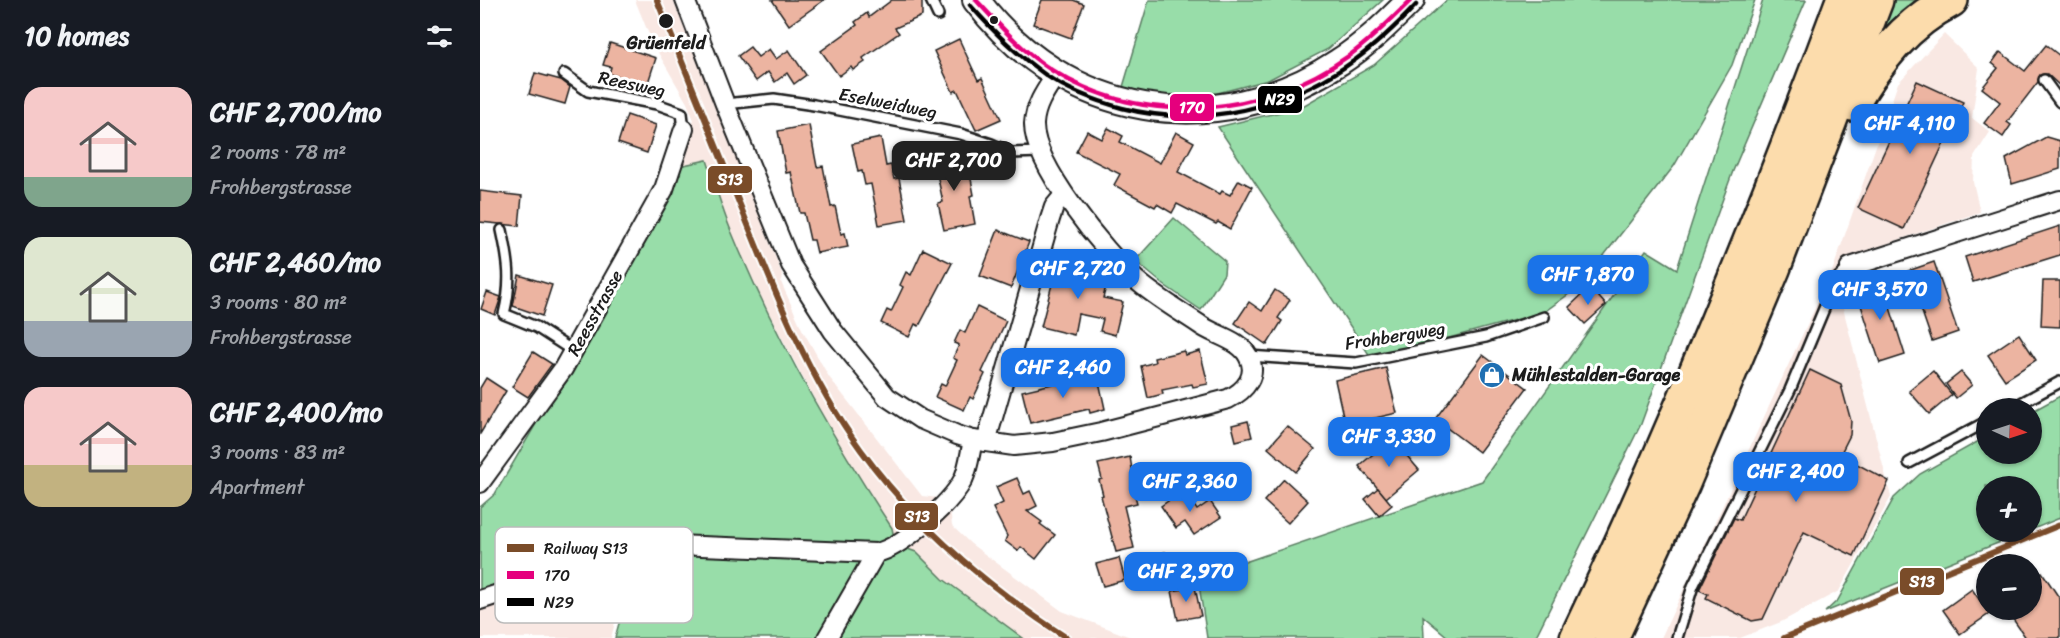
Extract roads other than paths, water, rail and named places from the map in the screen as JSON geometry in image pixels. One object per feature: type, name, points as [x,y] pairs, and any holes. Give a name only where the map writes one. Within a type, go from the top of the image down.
[{"type":"highway","points":[[1577,638],[1735,281],[1843,0]]},
{"type":"highway","points":[[1611,638],[1683,483],[1773,269],[1876,0]]},
{"type":"highway","points":[[1815,164],[1866,80],[1888,50],[1917,22],[1951,0]]},
{"type":"main road","points":[[976,0],[1024,52],[1056,75],[1109,98],[1179,111],[1227,107],[1260,99],[1298,84],[1338,63],[1385,26],[1411,0]]},
{"type":"street","points":[[685,0],[791,265],[833,331],[887,397],[920,419],[957,435],[980,441],[1014,446],[1053,442],[1101,432],[1228,399],[1237,395],[1248,384],[1252,375],[1248,356],[1243,349],[1205,329],[1136,280],[1109,253],[1064,195],[1038,146],[1034,125],[1039,102],[1056,75]]},
{"type":"street","name":"Reesstrasse","points":[[480,483],[563,369],[664,189],[684,129]]},
{"type":"street","points":[[693,545],[876,553],[900,544],[945,503],[956,490],[980,441],[1054,207],[1064,195]]},
{"type":"street","points":[[1850,267],[2060,200]]},
{"type":"street","points":[[827,638],[876,553]]},
{"type":"street","points":[[480,600],[495,595]]},
{"type":"lane","points":[[931,0],[938,15]]},
{"type":"lane","name":"Reesweg","points":[[564,74],[588,91],[657,104],[682,113],[684,129]]},
{"type":"lane","points":[[2044,80],[2060,102]]},
{"type":"lane","name":"Eselweidweg","points":[[725,104],[774,99],[814,105],[961,134],[1011,153],[1041,152]]},
{"type":"lane","points":[[502,230],[510,262],[510,291],[504,314],[537,327],[573,351]]},
{"type":"lane","points":[[1677,638],[1693,586],[1790,390],[1836,280],[1850,267]]},
{"type":"lane","name":"Frohbergweg","points":[[1248,356],[1356,363],[1486,337],[1544,317]]},
{"type":"lane","points":[[2030,398],[2060,382]]},
{"type":"lane","points":[[1909,463],[1976,427]]},
{"type":"rail line","name":"S13","points":[[657,0],[780,303],[809,364],[842,422],[883,478],[930,530],[981,576],[1067,638]]},
{"type":"rail line","name":"S13","points":[[1784,638],[2060,525]]},
{"type":"place","name":"Grüenfeld","points":[[666,21]]},
{"type":"place","name":"Mühlestalden-Garage","points":[[1492,375]]}]
